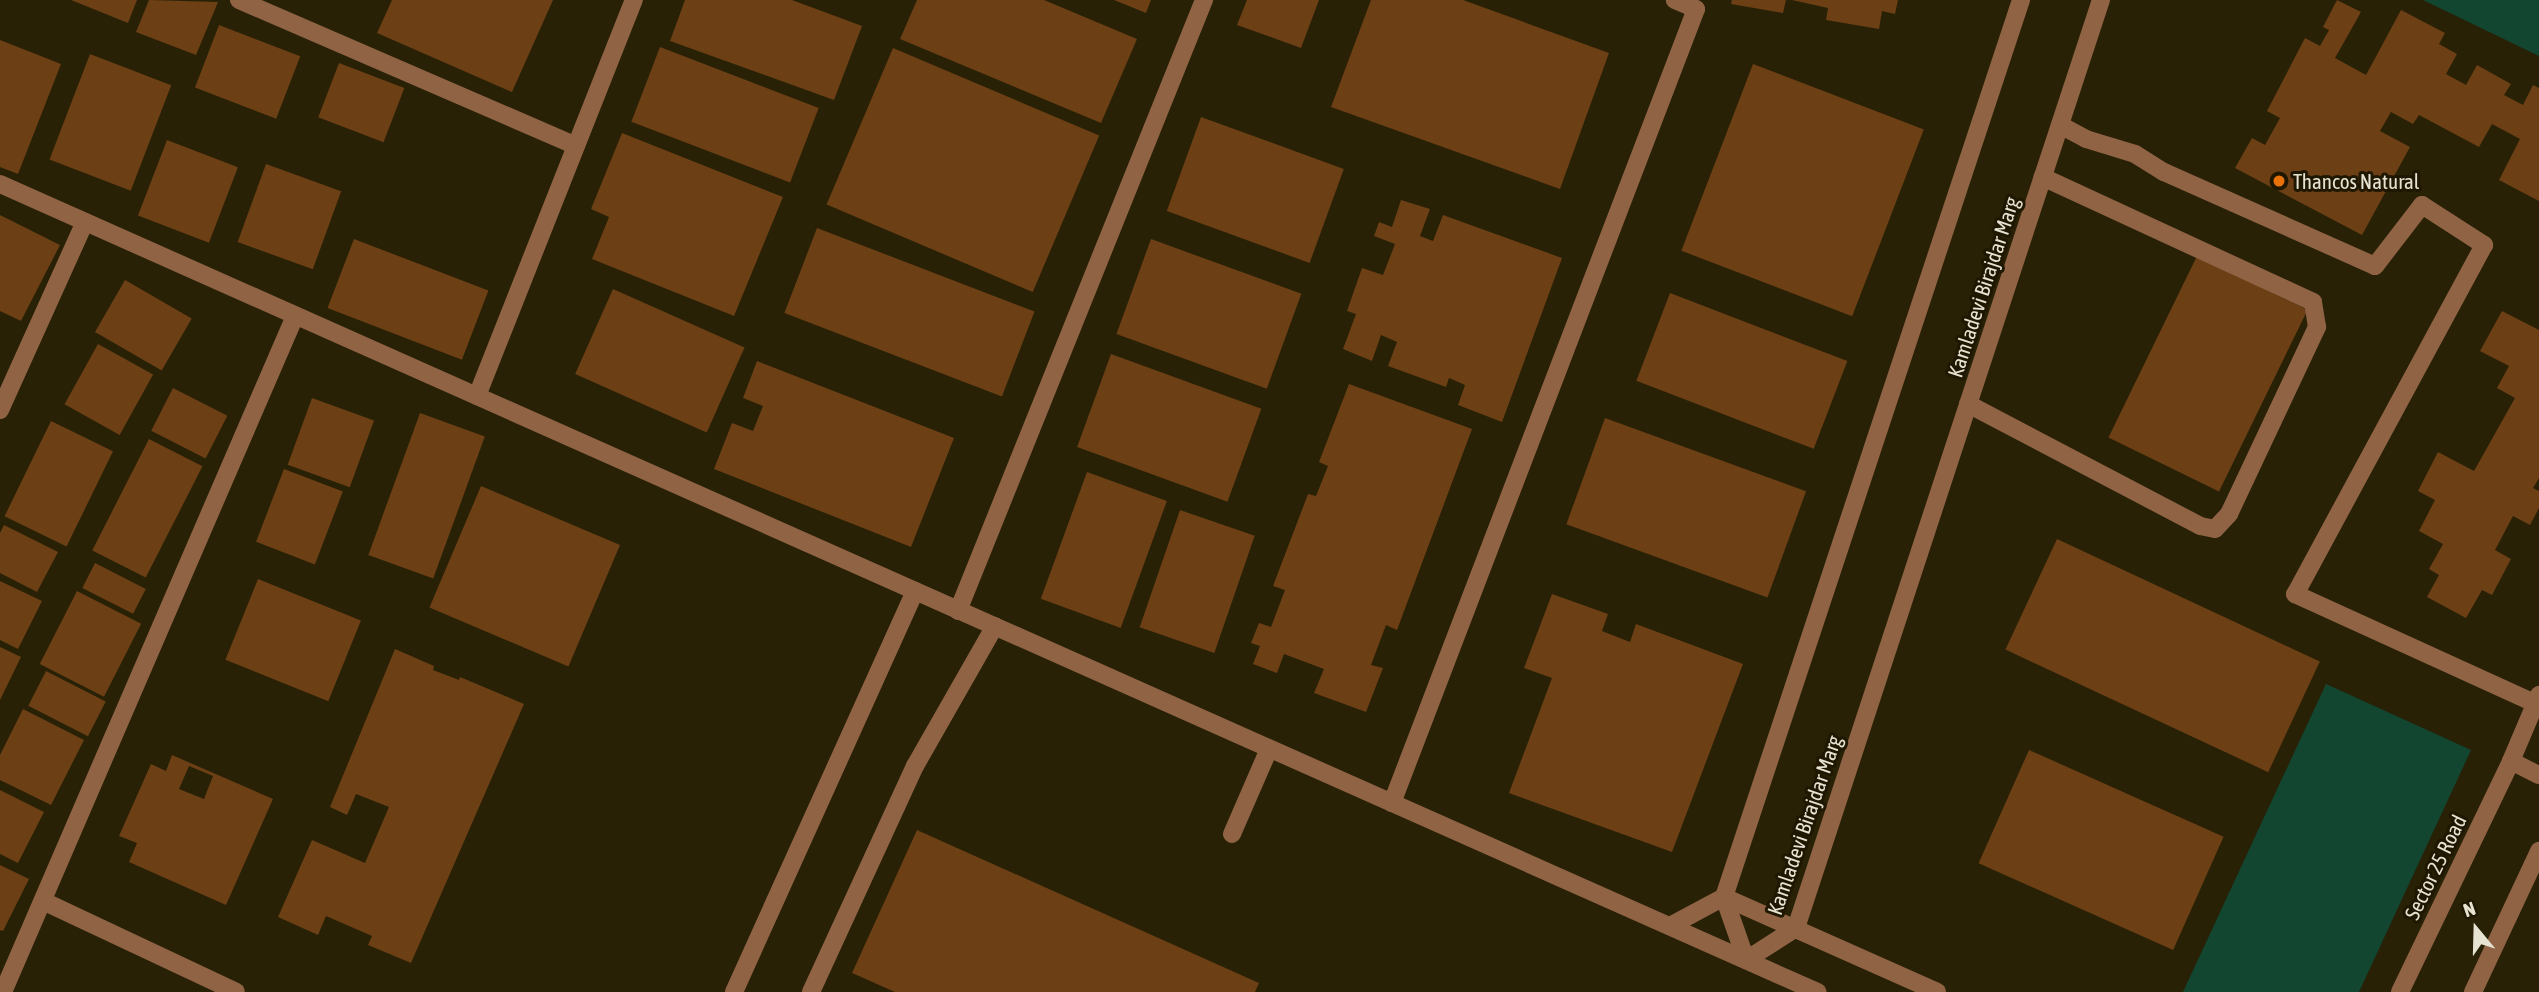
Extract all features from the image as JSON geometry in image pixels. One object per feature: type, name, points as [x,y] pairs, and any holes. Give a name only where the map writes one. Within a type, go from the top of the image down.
[{"type":"street","points":[[239,0],[576,146]]},
{"type":"street","points":[[477,396],[634,0]]},
{"type":"street","points":[[958,611],[1204,0]]},
{"type":"street","points":[[1392,803],[1696,9],[1675,0]]},
{"type":"street","points":[[1670,926],[1724,897],[2021,0]]},
{"type":"street","name":"Kamladevi Birajdar Marg","points":[[1724,897],[1746,960],[1796,928],[2101,0]]},
{"type":"street","points":[[2060,125],[2086,139],[2134,153],[2164,172],[2375,266],[2422,205],[2484,246],[2295,594],[2538,701]]},
{"type":"street","points":[[1968,404],[2200,526],[2215,529],[2230,514],[2317,327],[2313,302],[2043,177]]},
{"type":"street","points":[[0,184],[1817,992]]},
{"type":"street","points":[[0,410],[85,222]]},
{"type":"street","points":[[4,992],[295,316]]},
{"type":"street","points":[[734,992],[915,591]]},
{"type":"street","points":[[811,992],[915,766],[995,626]]},
{"type":"street","name":"Sector 25 Road","points":[[2400,992],[2538,701]]},
{"type":"street","points":[[1232,834],[1269,749]]},
{"type":"street","points":[[2511,761],[2539,775]]},
{"type":"street","points":[[2473,992],[2539,850]]},
{"type":"street","points":[[1724,897],[1937,992]]},
{"type":"street","points":[[43,901],[236,992]]},
{"type":"green space","points":[[2423,0],[2539,0],[2539,56]]},
{"type":"green space","points":[[2326,684],[2471,750],[2359,992],[2183,992]]},
{"type":"building","points":[[71,0],[137,0],[128,23]]},
{"type":"building","points":[[149,0],[218,2],[196,55],[136,32]]},
{"type":"building","points":[[392,0],[553,0],[512,92],[377,33]]},
{"type":"building","points":[[685,0],[792,0],[862,26],[834,100],[670,41]]},
{"type":"building","points":[[917,0],[1044,0],[1137,39],[1101,123],[900,39]]},
{"type":"building","points":[[1114,0],[1151,0],[1146,13]]},
{"type":"building","points":[[1247,0],[1319,0],[1301,48],[1237,25]]},
{"type":"building","points":[[1371,0],[1463,0],[1609,53],[1560,189],[1331,107]]},
{"type":"building","points":[[1732,0],[1786,0],[1783,13],[1731,4]]},
{"type":"building","points":[[1792,0],[1898,0],[1895,14],[1882,11],[1879,29],[1826,20],[1828,8]]},
{"type":"building","points":[[2337,0],[2361,12],[2335,58],[2366,75],[2401,10],[2445,33],[2439,44],[2457,54],[2446,74],[2466,85],[2477,65],[2511,84],[2504,95],[2523,105],[2533,85],[2539,88],[2539,201],[2499,180],[2520,139],[2492,124],[2479,147],[2419,115],[2413,124],[2391,112],[2380,131],[2410,147],[2362,235],[2235,168],[2252,138],[2265,145],[2280,118],[2267,111],[2305,38],[2320,46],[2329,30],[2323,27]]},
{"type":"building","points":[[219,25],[300,56],[276,119],[195,88]]},
{"type":"building","points":[[0,40],[61,64],[18,174],[0,167]]},
{"type":"building","points":[[660,47],[819,108],[790,183],[631,122]]},
{"type":"building","points":[[893,48],[1099,136],[1033,292],[827,204]]},
{"type":"building","points":[[90,54],[171,85],[131,191],[50,159]]},
{"type":"building","points":[[339,63],[404,88],[384,142],[318,117]]},
{"type":"building","points":[[1753,64],[1924,130],[1852,316],[1681,251]]},
{"type":"building","points":[[1201,117],[1344,169],[1310,263],[1167,211]]},
{"type":"building","points":[[622,133],[783,197],[734,316],[592,259],[609,217],[591,209]]},
{"type":"building","points":[[167,140],[238,167],[209,243],[138,216]]},
{"type":"building","points":[[266,164],[341,191],[313,269],[238,242]]},
{"type":"building","points":[[1401,200],[1430,209],[1420,236],[1433,241],[1443,215],[1562,258],[1502,422],[1458,405],[1465,385],[1449,378],[1446,387],[1388,366],[1397,342],[1381,335],[1372,361],[1343,349],[1356,314],[1347,311],[1362,268],[1383,275],[1395,244],[1374,236],[1379,222],[1392,227]]},
{"type":"building","points":[[0,215],[60,245],[21,321],[0,311]]},
{"type":"building","points":[[817,228],[1035,311],[1002,396],[784,313]]},
{"type":"building","points":[[354,239],[488,291],[462,360],[327,308]]},
{"type":"building","points":[[1151,239],[1301,294],[1267,389],[1116,334]]},
{"type":"building","points":[[2197,256],[2308,310],[2219,491],[2108,438]]},
{"type":"building","points":[[125,280],[192,318],[162,370],[95,332]]},
{"type":"building","points":[[613,289],[745,348],[707,433],[575,374]]},
{"type":"building","points":[[1670,293],[1847,361],[1814,449],[1636,381]]},
{"type":"building","points":[[2502,311],[2539,330],[2539,478],[2533,488],[2539,491],[2539,508],[2530,525],[2513,516],[2495,550],[2511,559],[2492,595],[2482,590],[2466,618],[2427,597],[2439,575],[2429,569],[2443,544],[2419,531],[2435,500],[2418,491],[2438,452],[2474,471],[2515,398],[2497,388],[2509,366],[2480,351]]},
{"type":"building","points":[[98,344],[153,375],[120,435],[65,404]]},
{"type":"building","points":[[1111,354],[1261,409],[1227,502],[1077,447]]},
{"type":"building","points":[[757,361],[954,438],[911,547],[714,469],[732,423],[753,431],[763,406],[743,398]]},
{"type":"building","points":[[1349,384],[1472,429],[1397,630],[1386,625],[1371,665],[1383,668],[1366,712],[1314,693],[1324,669],[1284,654],[1277,673],[1253,664],[1260,646],[1251,643],[1259,623],[1271,627],[1285,590],[1273,586],[1308,494],[1316,496],[1328,466],[1319,462]]},
{"type":"building","points":[[173,388],[227,416],[206,458],[151,431]]},
{"type":"building","points":[[312,398],[374,421],[350,487],[288,465]]},
{"type":"building","points":[[420,413],[485,437],[433,578],[368,555]]},
{"type":"building","points":[[1605,418],[1806,491],[1767,597],[1566,524]]},
{"type":"building","points":[[51,421],[113,451],[67,547],[5,516]]},
{"type":"building","points":[[149,439],[202,466],[146,578],[92,550]]},
{"type":"building","points":[[284,469],[343,492],[315,564],[256,542]]},
{"type":"building","points":[[1087,472],[1167,501],[1121,628],[1041,599]]},
{"type":"building","points":[[481,486],[620,545],[568,667],[429,608]]},
{"type":"building","points":[[1180,510],[1255,536],[1214,653],[1140,627]]},
{"type":"building","points":[[4,525],[58,552],[37,592],[0,573],[0,533]]},
{"type":"building","points":[[2057,539],[2320,662],[2268,772],[2005,650]]},
{"type":"building","points":[[95,563],[146,589],[133,614],[82,588]]},
{"type":"building","points":[[258,579],[361,621],[328,701],[225,660]]},
{"type":"building","points":[[0,581],[42,601],[18,649],[0,640]]},
{"type":"building","points":[[77,591],[141,624],[104,697],[40,664]]},
{"type":"building","points":[[1552,594],[1608,614],[1602,631],[1630,642],[1636,624],[1743,664],[1672,852],[1509,793],[1552,678],[1524,668]]},
{"type":"building","points":[[0,647],[21,657],[0,700]]},
{"type":"building","points":[[395,649],[434,666],[433,670],[459,680],[460,677],[524,704],[411,963],[368,945],[372,936],[326,916],[318,935],[278,917],[312,840],[365,863],[389,807],[356,794],[347,815],[330,807]]},
{"type":"building","points":[[46,671],[106,701],[88,736],[28,706]]},
{"type":"building","points":[[23,709],[84,740],[51,805],[0,780],[0,755]]},
{"type":"building","points":[[2029,750],[2224,837],[2173,950],[1979,863]]},
{"type":"building","points":[[172,755],[273,799],[226,905],[129,862],[137,843],[119,836],[151,764],[166,771]],"holes":[[[189,766],[213,776],[204,799],[179,789]]]},
{"type":"building","points":[[0,790],[44,812],[18,863],[0,854]]},
{"type":"building","points":[[917,830],[1259,983],[1255,992],[895,992],[852,973]]},
{"type":"building","points":[[0,865],[29,879],[3,931],[0,930]]},
{"type":"place","name":"Thancos Natural","points":[[2279,181]]}]
